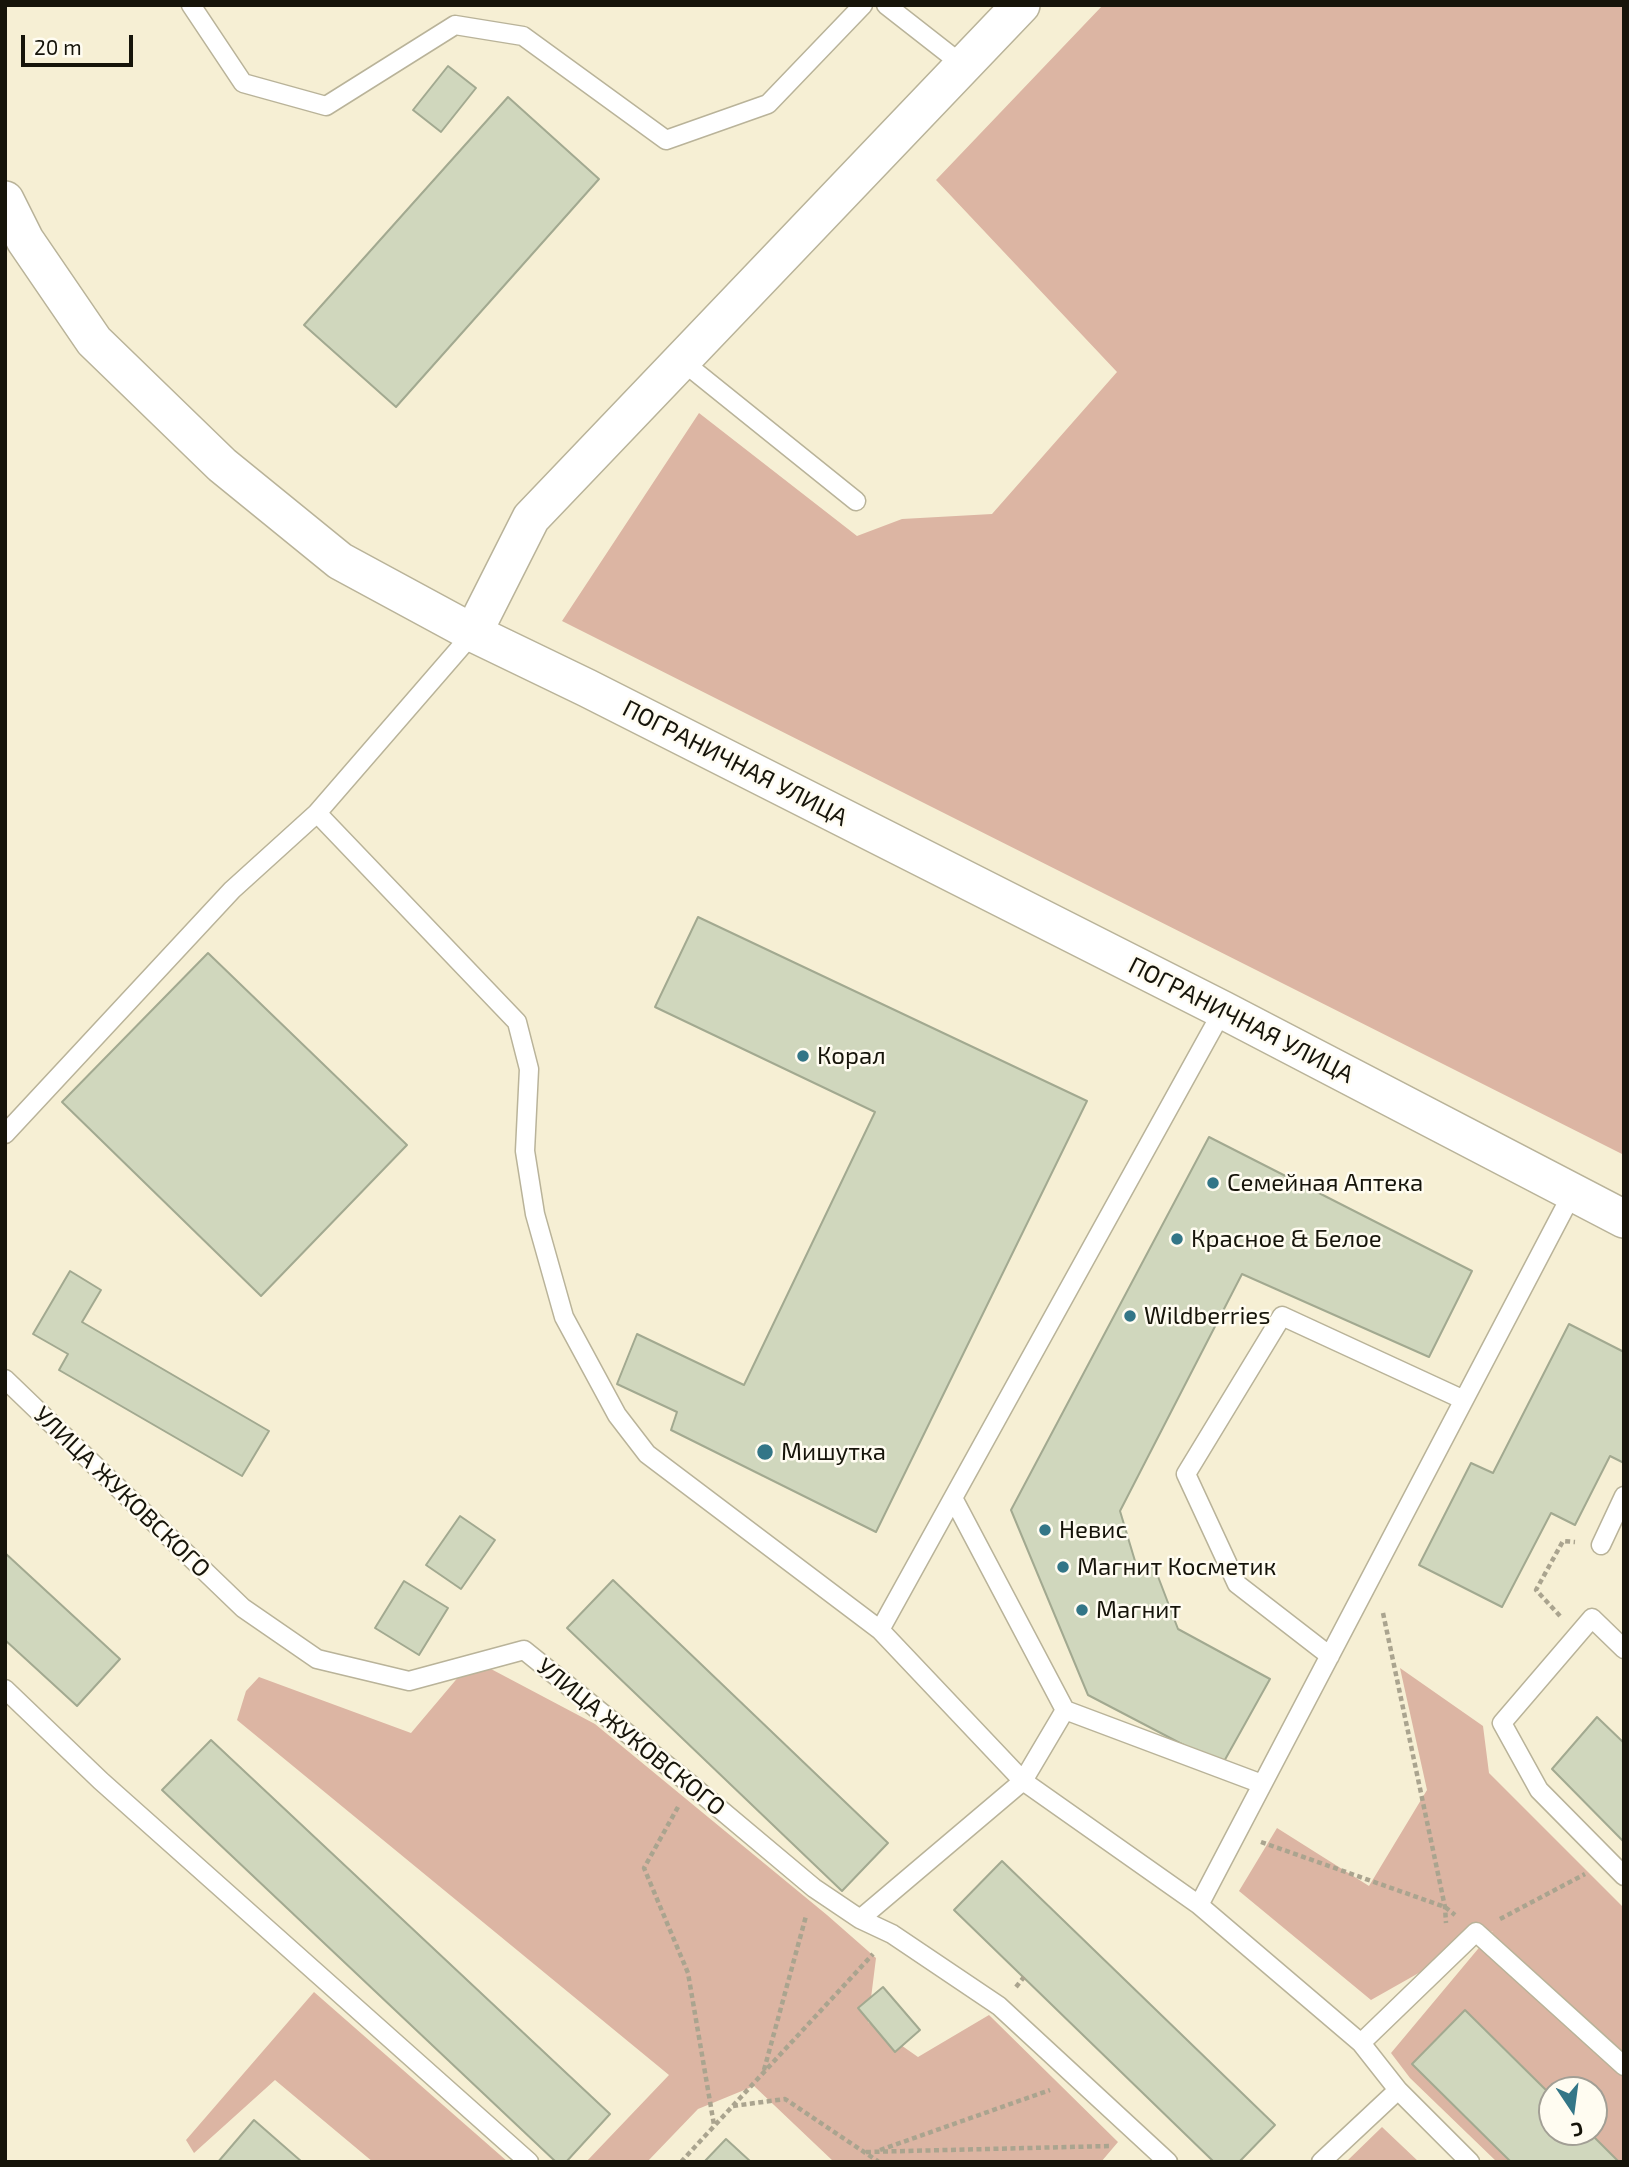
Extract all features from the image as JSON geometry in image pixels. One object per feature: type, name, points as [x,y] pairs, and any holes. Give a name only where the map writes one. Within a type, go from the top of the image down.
[{"type":"street","points":[[473,634],[531,518],[1021,5]]},
{"type":"street","name":"ПОГРАНИЧНАЯ УЛИЦА","points":[[5,200],[25,240],[94,341],[222,465],[340,561],[473,634],[587,688],[1223,1010],[1624,1219]]},
{"type":"lane","points":[[191,5],[243,83],[326,106],[455,25],[523,36],[666,140],[768,104],[863,5]]},
{"type":"lane","points":[[886,5],[964,66]]},
{"type":"lane","points":[[682,361],[856,501]]},
{"type":"lane","points":[[5,1134],[232,890],[317,813],[473,634]]},
{"type":"lane","points":[[317,813],[517,1023],[529,1069],[526,1151],[535,1214],[564,1317],[617,1415],[647,1454],[880,1630],[1023,1781],[1199,1905],[1361,2043],[1398,2090],[1470,2162]]},
{"type":"lane","points":[[880,1630],[1223,1010]]},
{"type":"lane","points":[[1199,1905],[1573,1192]]},
{"type":"lane","points":[[1330,1656],[1237,1584],[1186,1474],[1282,1316],[1464,1400]]},
{"type":"lane","name":"УЛИЦА ЖУКОВСКОГО","points":[[5,1379],[243,1608],[317,1659],[409,1681],[524,1650],[814,1888],[860,1919],[892,1934],[999,2007],[1168,2162]]},
{"type":"lane","points":[[1601,1545],[1624,1496]]},
{"type":"lane","points":[[953,1498],[1065,1710],[1262,1784]]},
{"type":"lane","points":[[1624,1649],[1592,1618],[1502,1723],[1539,1790],[1624,1876]]},
{"type":"lane","points":[[5,1689],[101,1781],[529,2162]]},
{"type":"lane","points":[[860,1919],[1023,1781],[1065,1710]]},
{"type":"lane","points":[[1361,2043],[1476,1932],[1624,2066]]},
{"type":"lane","points":[[1321,2162],[1398,2090]]},
{"type":"path","points":[[1577,1635],[1536,1590],[1563,1541],[1601,1545]]},
{"type":"path","points":[[1374,1571],[1445,1907],[1449,1956]]},
{"type":"path","points":[[690,1784],[644,1868],[688,1973],[714,2125]]},
{"type":"path","points":[[1237,1834],[1445,1907],[1476,1932],[1610,1862]]},
{"type":"path","points":[[764,2071],[814,1888]]},
{"type":"path","points":[[681,2162],[892,1934]]},
{"type":"path","points":[[876,2151],[1078,2081]]},
{"type":"path","points":[[732,2106],[785,2099],[879,2162]]},
{"type":"path","points":[[866,2152],[1150,2145]]},
{"type":"shaded area","points":[[1103,5],[1624,5],[1624,1155],[562,621],[699,413],[857,536],[902,519],[992,514],[1117,372],[936,180]]},
{"type":"shaded area","points":[[1400,1668],[1483,1726],[1489,1773],[1624,1908],[1624,2162],[1497,2162],[1410,2078],[1391,2053],[1493,1931],[1371,2000],[1239,1891],[1277,1828],[1369,1886],[1427,1790]]},
{"type":"shaded area","points":[[491,1669],[595,1724],[876,1958],[868,2022],[918,2057],[989,2015],[1118,2142],[1101,2162],[834,2162],[754,2086],[698,2109],[647,2162],[586,2162],[669,2075],[237,1720],[246,1691],[259,1677],[411,1733],[460,1675]]},
{"type":"shaded area","points":[[314,1992],[508,2162],[373,2162],[275,2080],[194,2153],[186,2140]]},
{"type":"shaded area","points":[[1382,2127],[1419,2162],[1346,2162]]},
{"type":"building","points":[[448,66],[476,88],[441,132],[413,110]]},
{"type":"building","points":[[508,97],[599,179],[396,407],[304,325]]},
{"type":"building","points":[[698,917],[1087,1101],[876,1532],[671,1430],[677,1412],[617,1384],[637,1334],[744,1385],[875,1112],[655,1007]]},
{"type":"building","points":[[208,953],[407,1145],[261,1296],[62,1102]]},
{"type":"building","points":[[1209,1137],[1472,1271],[1429,1357],[1242,1274],[1120,1511],[1138,1571],[1154,1566],[1178,1629],[1270,1679],[1222,1765],[1088,1695],[1011,1510]]},
{"type":"building","points":[[70,1271],[101,1290],[82,1322],[269,1431],[242,1476],[59,1370],[68,1354],[33,1334]]},
{"type":"building","points":[[1569,1324],[1624,1352],[1624,1463],[1610,1456],[1575,1525],[1551,1513],[1502,1607],[1419,1565],[1471,1463],[1493,1473]]},
{"type":"building","points":[[460,1516],[495,1540],[461,1589],[426,1565]]},
{"type":"building","points":[[5,1553],[120,1659],[77,1706],[5,1640]]},
{"type":"building","points":[[613,1580],[888,1843],[842,1891],[567,1628]]},
{"type":"building","points":[[404,1581],[448,1608],[419,1655],[375,1628]]},
{"type":"building","points":[[1597,1717],[1624,1743],[1624,1842],[1552,1769]]},
{"type":"building","points":[[211,1740],[610,2114],[566,2162],[556,2162],[162,1790]]},
{"type":"building","points":[[1002,1861],[1275,2125],[1239,2162],[1214,2162],[954,1910]]},
{"type":"building","points":[[883,1987],[920,2030],[895,2052],[858,2008]]},
{"type":"building","points":[[1465,2010],[1538,2082],[1538,2146],[1603,2146],[1619,2162],[1511,2162],[1412,2064]]},
{"type":"building","points":[[254,2120],[302,2162],[218,2162]]},
{"type":"building","points":[[726,2139],[751,2162],[704,2162]]},
{"type":"place","name":"Корал","points":[[803,1056]]},
{"type":"place","name":"Семейная Аптека","points":[[1213,1183]]},
{"type":"place","name":"Красное & Белое","points":[[1177,1239]]},
{"type":"place","name":"Wildberries","points":[[1130,1316]]},
{"type":"place","name":"Мишутка","points":[[765,1452]]},
{"type":"place","name":"Невис","points":[[1045,1530]]},
{"type":"place","name":"Магнит Косметик","points":[[1063,1567]]},
{"type":"place","name":"Магнит","points":[[1082,1610]]}]
